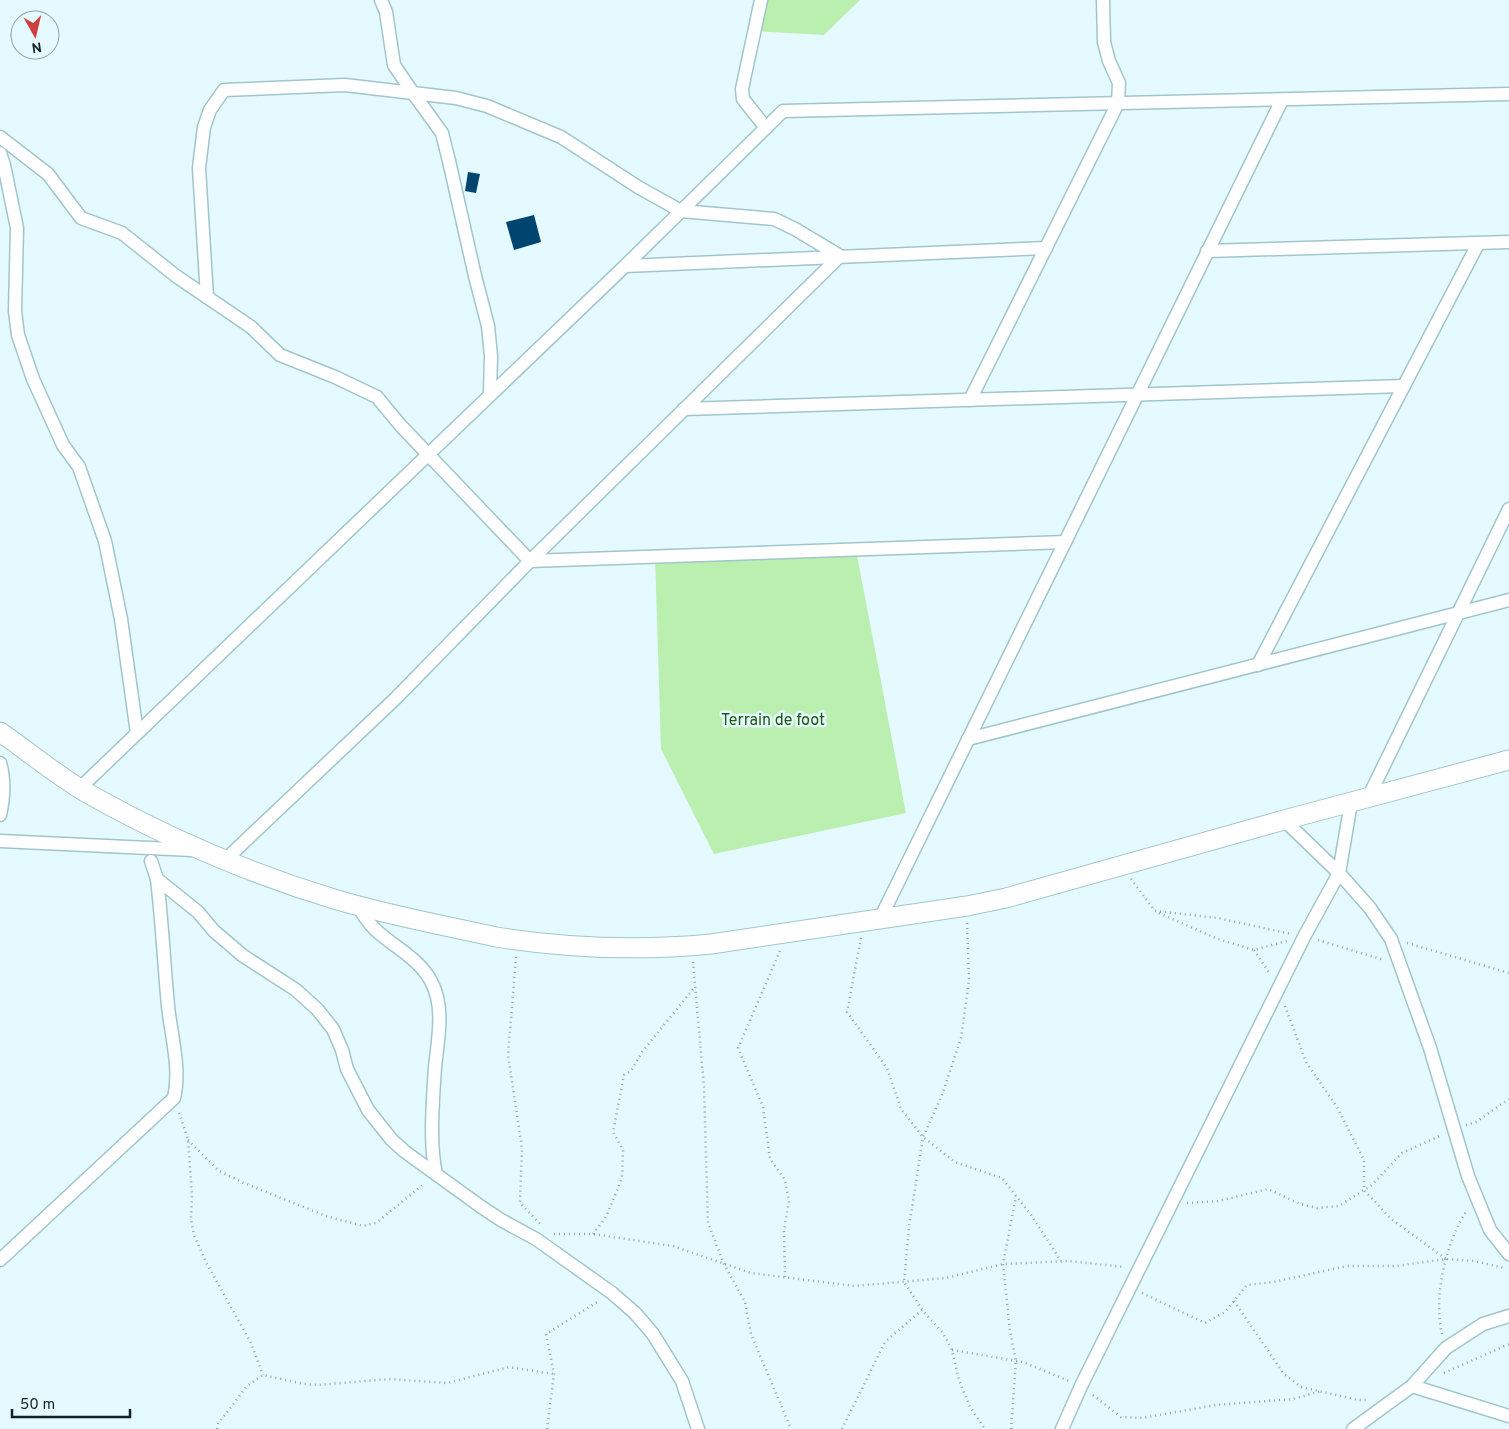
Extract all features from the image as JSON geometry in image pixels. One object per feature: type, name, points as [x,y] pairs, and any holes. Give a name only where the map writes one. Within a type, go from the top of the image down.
[{"type":"main road","points":[[0,732],[41,763],[80,788],[132,816],[200,850],[286,883],[357,905],[496,937],[518,941],[611,947],[691,946],[967,906],[1006,898],[1284,820],[1509,760]]},
{"type":"street","points":[[381,0],[386,12],[394,65],[442,133],[488,326],[491,356],[490,394]]},
{"type":"street","points":[[761,0],[742,89],[744,99],[766,128]]},
{"type":"street","points":[[970,400],[1118,104],[1118,83],[1104,42],[1103,0]]},
{"type":"street","points":[[207,297],[199,168],[204,127],[210,110],[224,90],[345,85],[456,98],[487,106],[561,137],[638,187],[681,211],[774,219],[795,229],[840,256]]},
{"type":"street","points":[[80,788],[625,266],[783,111],[1509,94]]},
{"type":"street","points":[[872,920],[968,739],[1282,100]]},
{"type":"street","points":[[0,137],[48,174],[81,218],[122,233],[176,276],[251,327],[280,355],[335,377],[377,397],[428,454],[530,561],[1065,542]]},
{"type":"street","points":[[0,154],[17,228],[15,311],[18,335],[33,380],[63,445],[79,466],[105,541],[121,619],[136,733]]},
{"type":"street","points":[[1207,251],[1509,242]]},
{"type":"street","points":[[1258,665],[1478,244]]},
{"type":"street","points":[[625,266],[1046,248]]},
{"type":"street","points":[[225,860],[396,698],[530,561],[840,256]]},
{"type":"street","points":[[684,409],[1404,386]]},
{"type":"street","points":[[1062,1429],[1081,1386],[1278,988],[1339,873],[1359,801],[1458,613],[1509,508]]},
{"type":"street","points":[[968,739],[1509,600]]},
{"type":"street","points":[[0,763],[3,774],[4,799],[0,814]]},
{"type":"street","points":[[1284,820],[1339,873],[1370,908],[1391,939],[1430,1048],[1476,1196],[1490,1230],[1509,1254]]},
{"type":"street","points":[[0,841],[200,850]]},
{"type":"street","points":[[0,1260],[174,1098],[177,1085],[167,1000],[162,926],[157,879],[151,861]]},
{"type":"street","points":[[157,879],[198,912],[214,931],[242,955],[296,990],[317,1009],[333,1029],[342,1050],[347,1069],[373,1117],[391,1139],[436,1174],[501,1220],[536,1239],[612,1293],[635,1313],[653,1334],[682,1381],[698,1429]]},
{"type":"street","points":[[357,905],[377,932],[411,957],[425,972],[436,992],[440,1016],[432,1158],[436,1174]]},
{"type":"street","points":[[1353,1429],[1412,1386],[1446,1348],[1483,1324],[1509,1316]]},
{"type":"street","points":[[1412,1386],[1509,1416]]},
{"type":"path","points":[[1122,866],[1155,911],[1218,939],[1254,950],[1304,936]]},
{"type":"path","points":[[967,906],[968,980],[961,1038],[942,1095],[923,1137],[909,1227],[904,1282],[922,1310],[943,1333],[952,1350],[958,1380],[970,1407],[985,1429]]},
{"type":"path","points":[[1155,911],[1218,918],[1304,936],[1382,959],[1402,970]]},
{"type":"path","points":[[872,920],[847,1012],[887,1068],[900,1109],[923,1137],[955,1162],[1002,1178],[1061,1261]]},
{"type":"path","points":[[785,1277],[784,1231],[789,1201],[785,1180],[770,1159],[763,1107],[738,1048],[788,933]]},
{"type":"path","points":[[1391,939],[1509,973]]},
{"type":"path","points":[[518,941],[508,1055],[522,1148],[520,1203],[550,1233]]},
{"type":"path","points":[[691,946],[704,1087],[708,1223],[724,1264],[745,1302],[751,1334],[790,1429]]},
{"type":"path","points":[[1254,950],[1278,988],[1306,1062],[1337,1107],[1364,1160],[1364,1190],[1391,1219],[1446,1259]]},
{"type":"path","points":[[593,1234],[606,1218],[622,1178],[623,1150],[613,1132],[624,1075],[630,1071],[642,1052],[695,986]]},
{"type":"path","points":[[174,1098],[188,1139],[192,1195],[191,1219],[194,1235],[206,1262],[251,1343],[263,1375]]},
{"type":"path","points":[[1171,1204],[1219,1200],[1268,1189],[1300,1204],[1317,1208],[1338,1206],[1372,1185],[1402,1153],[1454,1129],[1476,1122],[1509,1099]]},
{"type":"path","points":[[188,1139],[219,1171],[326,1216],[364,1226],[376,1223],[436,1174]]},
{"type":"path","points":[[1011,1429],[1016,1361],[1010,1331],[1003,1264],[1016,1196]]},
{"type":"path","points":[[1446,1348],[1439,1322],[1441,1290],[1446,1259],[1460,1221],[1476,1196]]},
{"type":"path","points":[[536,1239],[550,1233],[593,1234],[673,1246],[750,1273],[854,1286],[946,1278],[1003,1264],[1061,1261],[1139,1269]]},
{"type":"path","points":[[1130,1287],[1205,1323],[1225,1312],[1247,1285],[1273,1282],[1347,1266],[1396,1266],[1446,1259],[1474,1261],[1509,1269]]},
{"type":"path","points":[[547,1429],[554,1374],[546,1334],[612,1293]]},
{"type":"path","points":[[1234,1301],[1284,1374],[1301,1386],[1358,1400],[1391,1400]]},
{"type":"path","points":[[842,1429],[885,1342],[922,1310]]},
{"type":"path","points":[[1438,1375],[1509,1344]]},
{"type":"path","points":[[952,1350],[1023,1362],[1081,1386],[1121,1416],[1142,1418],[1216,1405],[1293,1399],[1322,1391]]},
{"type":"path","points":[[217,1429],[218,1424],[247,1386],[263,1375],[304,1384],[318,1385],[389,1379],[447,1383],[509,1367],[554,1374]]},
{"type":"green space","points":[[761,0],[860,0],[824,35],[754,31]]},
{"type":"green space","name":"Terrain de foot","points":[[856,550],[906,813],[714,854],[661,749],[655,557]]},
{"type":"building","points":[[468,172],[480,174],[476,193],[465,191]]},
{"type":"building","points":[[534,215],[541,242],[514,250],[506,222]]}]
